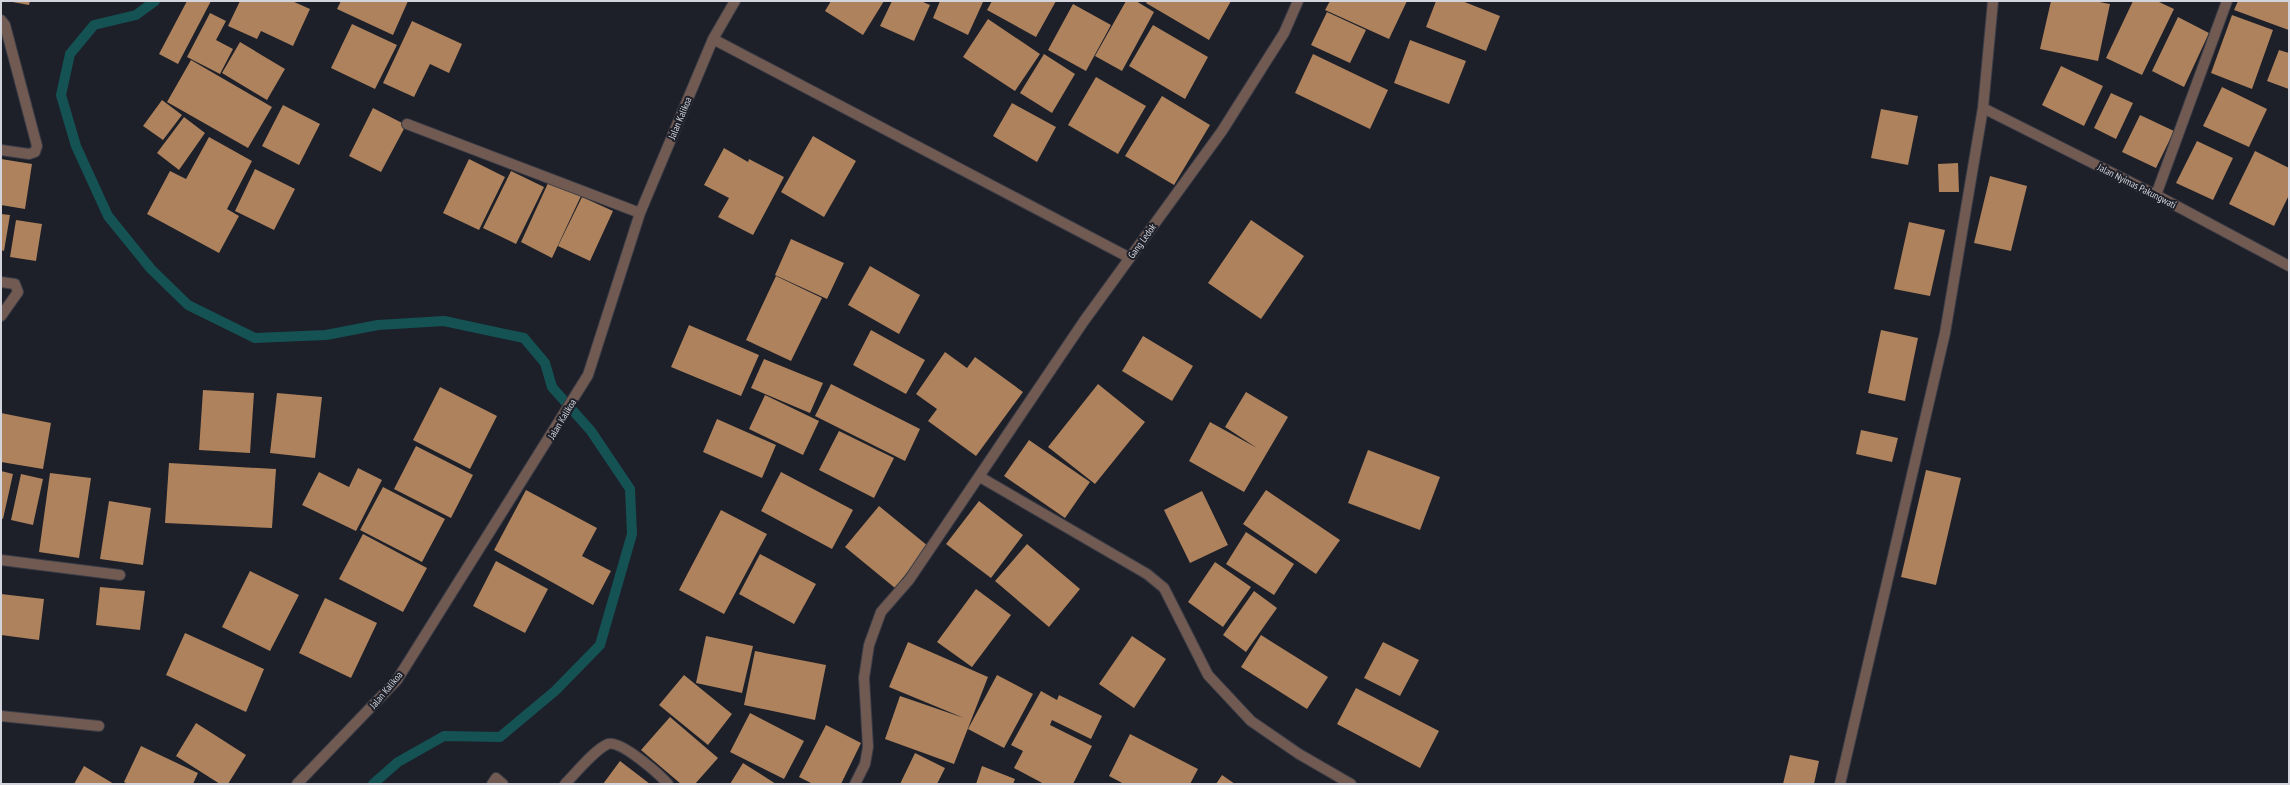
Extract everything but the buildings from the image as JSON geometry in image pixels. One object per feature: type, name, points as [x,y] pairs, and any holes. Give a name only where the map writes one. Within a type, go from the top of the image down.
[{"type":"street","name":"Jalan Kalikoa","points":[[297,784],[397,680],[552,437],[588,375],[640,213],[713,39],[735,1]]},
{"type":"street","name":"Gang Ledok","points":[[855,784],[865,764],[868,718],[864,678],[868,645],[881,612],[909,580],[980,477],[1084,320],[1222,131],[1284,33],[1298,1]]},
{"type":"street","points":[[1840,784],[1945,333],[1983,108],[1994,1]]},
{"type":"street","points":[[2156,195],[2227,1]]},
{"type":"street","points":[[1,20],[5,25],[37,146],[35,152],[29,154],[1,150]]},
{"type":"street","points":[[713,39],[1130,258]]},
{"type":"street","name":"Jalan Nyimas Pakungwati","points":[[1983,108],[2156,195],[2289,266]]},
{"type":"street","points":[[407,124],[640,213]]},
{"type":"street","points":[[1,282],[15,284],[18,292],[1,316]]},
{"type":"street","points":[[980,477],[1147,574],[1164,588],[1208,675],[1251,721],[1298,754],[1351,784]]},
{"type":"street","points":[[1,560],[120,574]]},
{"type":"street","points":[[1,716],[99,726]]},
{"type":"street","points":[[565,784],[599,750],[612,743],[633,754],[668,784]]},
{"type":"street","points":[[492,784],[496,778],[503,784]]},
{"type":"waterway","points":[[155,1],[136,15],[94,25],[70,54],[61,95],[76,146],[108,216],[151,269],[188,305],[255,338],[326,335],[378,325],[444,321],[524,338],[545,363],[552,387],[591,431],[630,489],[632,534],[600,645],[555,691],[500,737],[444,736],[398,762],[373,784]]}]
